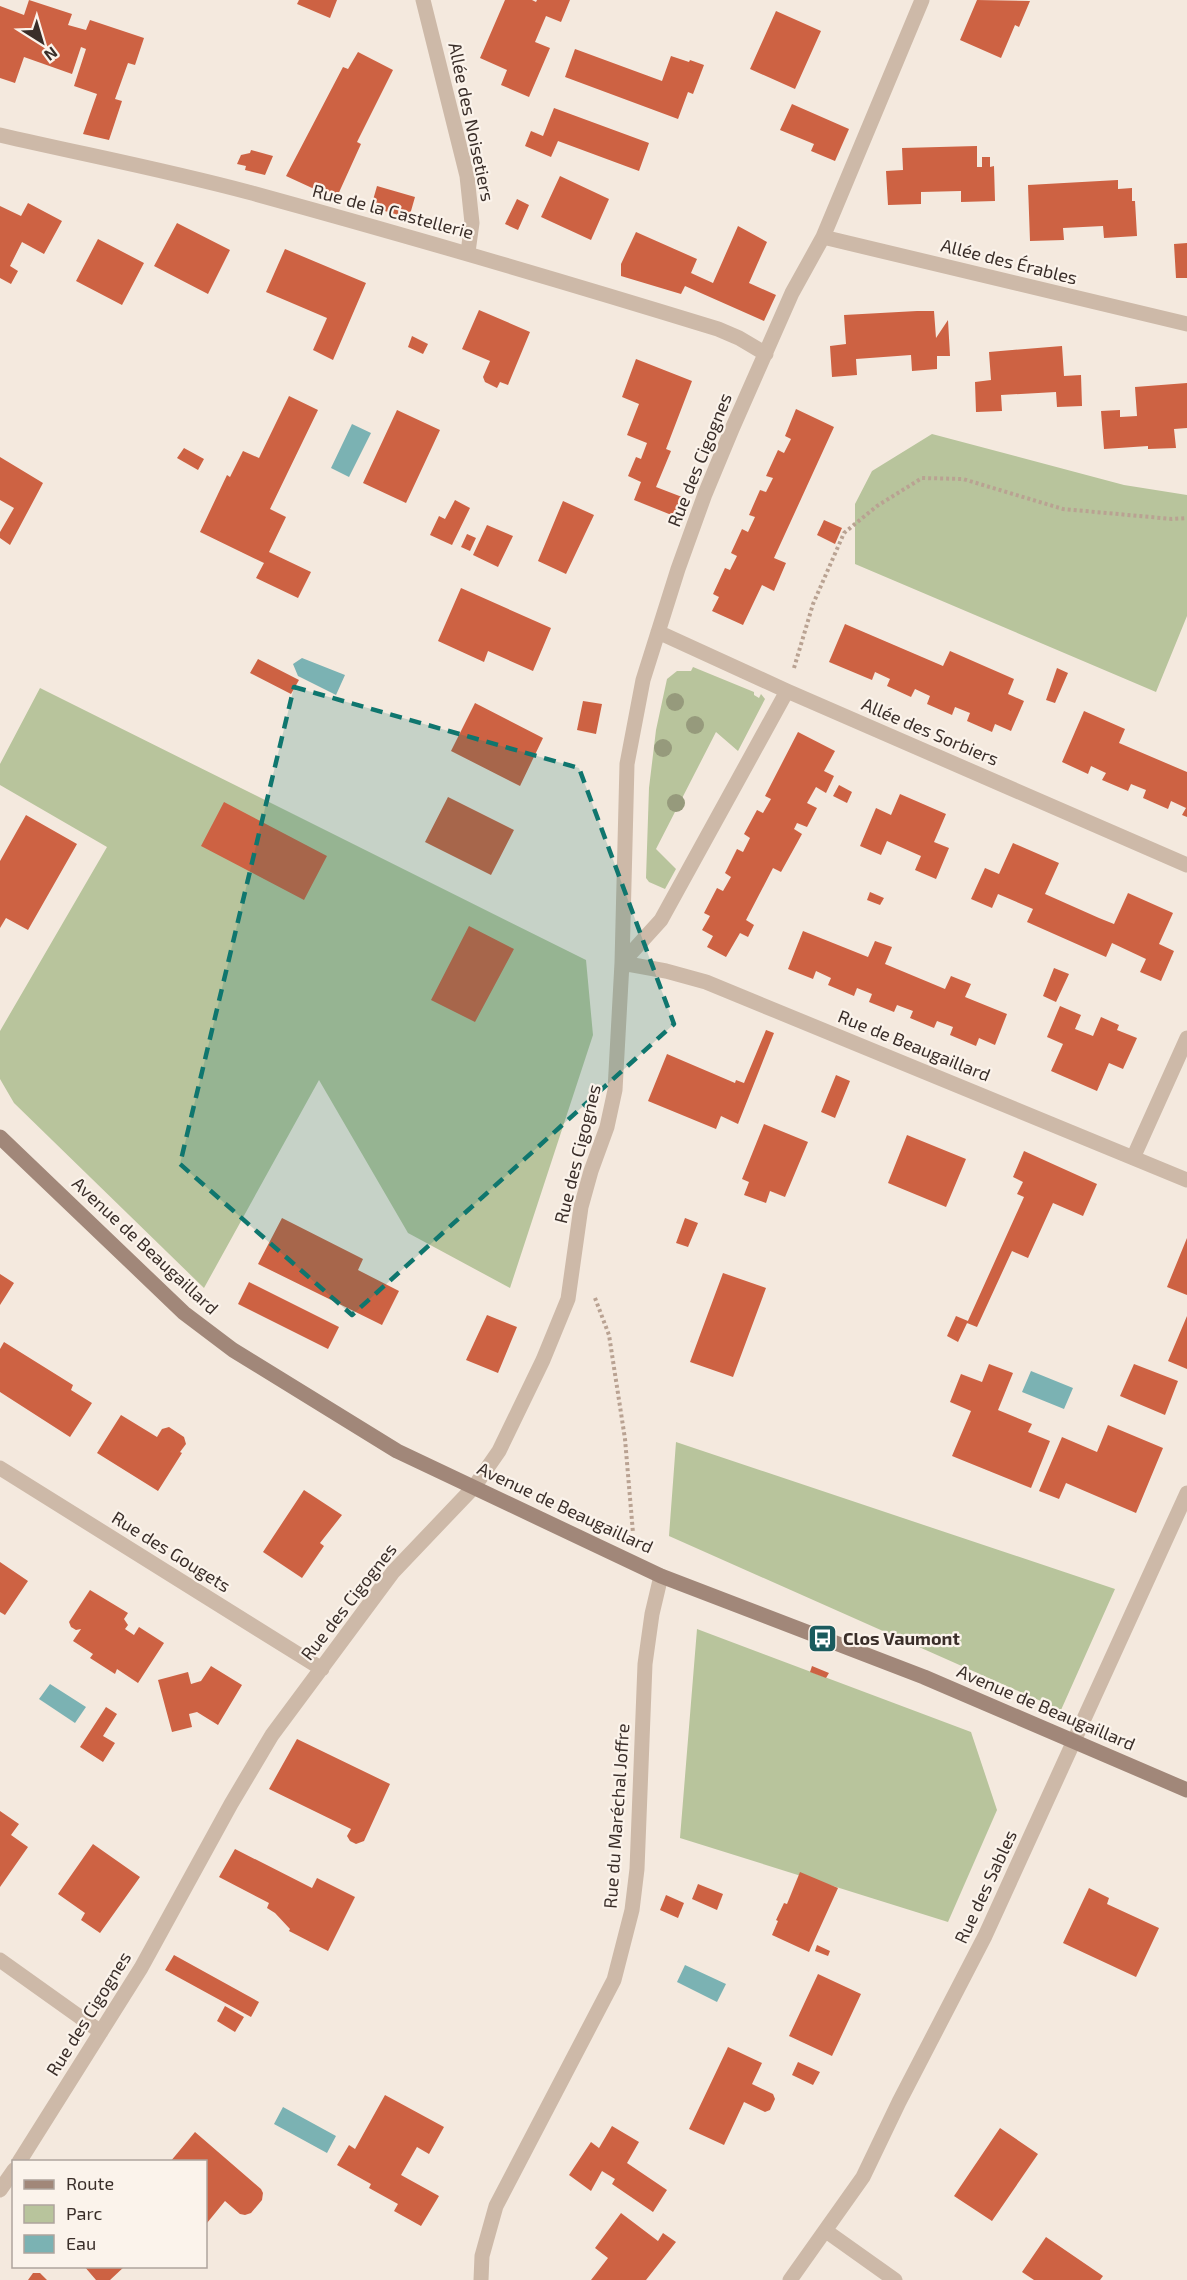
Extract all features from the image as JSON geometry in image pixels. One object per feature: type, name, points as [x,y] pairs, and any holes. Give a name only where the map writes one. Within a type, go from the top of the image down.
[{"type":"main road","name":"Avenue de Beaugaillard","points":[[0,1137],[184,1313],[233,1350],[397,1450],[661,1576],[924,1677],[1187,1790]]},
{"type":"street","name":"Allée des Noisetiers","points":[[423,0],[467,176],[472,223],[468,252]]},
{"type":"street","name":"Rue des Cigognes","points":[[20,2160],[141,1968],[231,1804],[272,1735],[393,1572],[474,1487],[499,1451],[543,1360],[568,1299],[581,1207],[607,1127],[615,1090],[622,963],[627,764],[643,680],[705,494],[792,293],[822,237],[922,0]]},
{"type":"street","name":"Rue de la Castellerie","points":[[0,135],[246,191],[366,226],[468,252],[718,329],[766,354]]},
{"type":"street","name":"Allée des Érables","points":[[822,237],[1187,324]]},
{"type":"street","name":"Allée des Sorbiers","points":[[658,632],[787,691],[1187,865]]},
{"type":"street","points":[[622,963],[661,920],[787,691]]},
{"type":"street","name":"Rue de Beaugaillard","points":[[622,963],[666,971],[706,982],[1187,1180]]},
{"type":"street","points":[[1133,1158],[1187,1038]]},
{"type":"street","name":"Rue des Gougets","points":[[0,1468],[322,1669]]},
{"type":"street","name":"Rue des Sables","points":[[790,2280],[863,2177],[985,1936],[1187,1493]]},
{"type":"street","name":"Rue du Maréchal Joffre","points":[[481,2280],[483,2256],[496,2206],[589,2031],[617,1969],[632,1910],[637,1869],[645,1664],[652,1614],[661,1576]]},
{"type":"street","points":[[0,1960],[101,2032]]},
{"type":"street","points":[[0,2190],[12,2173]]},
{"type":"street","points":[[826,2231],[896,2280]]},
{"type":"path","points":[[787,691],[813,604],[844,533],[877,506],[922,478],[963,478],[1063,509],[1172,519],[1187,518]]},
{"type":"path","points":[[575,1260],[598,1304],[609,1335],[625,1439],[634,1563]]},
{"type":"highlighted area","points":[[294,687],[579,768],[674,1024],[352,1315],[180,1164]]},
{"type":"green space","points":[[932,434],[1124,485],[1187,495],[1187,616],[1156,692],[855,564],[855,504],[872,471]]},
{"type":"green space","points":[[693,667],[754,692],[754,695],[759,698],[761,694],[765,699],[738,751],[716,732],[656,849],[676,869],[665,889],[649,882],[646,878],[649,788],[656,730],[667,679],[677,671],[691,671]]},
{"type":"green space","points":[[40,688],[586,960],[593,1035],[510,1288],[408,1233],[319,1080],[204,1288],[14,1103],[0,1079],[0,1031],[107,847],[0,785],[0,764]]},
{"type":"green space","points":[[676,1442],[1115,1589],[1061,1710],[669,1536]]},
{"type":"green space","points":[[697,1629],[971,1732],[997,1810],[948,1922],[680,1838]]},
{"type":"water","points":[[352,424],[371,433],[349,477],[331,468]]},
{"type":"water","points":[[302,658],[345,675],[336,695],[298,676],[293,664]]},
{"type":"water","points":[[1031,1371],[1073,1388],[1064,1409],[1022,1392]]},
{"type":"water","points":[[50,1684],[86,1707],[75,1723],[39,1699]]},
{"type":"water","points":[[685,1965],[726,1984],[717,2002],[677,1982]]},
{"type":"water","points":[[283,2107],[336,2136],[327,2153],[274,2124]]},
{"type":"building","points":[[29,0],[72,14],[68,25],[86,30],[90,20],[144,38],[135,65],[128,63],[115,99],[122,101],[109,140],[83,134],[97,94],[74,86],[86,49],[81,47],[72,74],[24,57],[15,83],[0,78],[0,6],[24,15]]},
{"type":"building","points":[[299,0],[337,0],[330,18],[297,4]]},
{"type":"building","points":[[505,0],[536,2],[537,0],[570,0],[561,22],[546,16],[535,42],[550,48],[529,97],[501,85],[507,70],[480,58]]},
{"type":"building","points":[[977,0],[1030,1],[1019,27],[1015,25],[1001,58],[960,40]]},
{"type":"building","points":[[776,11],[821,31],[795,89],[750,69]]},
{"type":"building","points":[[575,49],[662,81],[671,56],[704,65],[693,94],[688,92],[678,119],[565,77]]},
{"type":"building","points":[[358,52],[393,70],[357,142],[361,144],[336,199],[286,176],[343,67],[348,69]]},
{"type":"building","points":[[792,104],[849,129],[835,161],[811,151],[814,144],[780,130]]},
{"type":"building","points":[[554,108],[649,143],[639,171],[558,141],[551,157],[525,146],[531,131],[543,136]]},
{"type":"building","points":[[977,146],[977,167],[982,167],[982,157],[990,157],[990,167],[994,166],[995,201],[961,202],[961,191],[921,192],[921,204],[888,205],[886,171],[903,170],[902,148]]},
{"type":"building","points":[[251,150],[273,156],[265,175],[245,170],[246,166],[237,164],[241,155],[250,153]]},
{"type":"building","points":[[560,176],[609,199],[591,240],[541,217]]},
{"type":"building","points":[[1118,180],[1118,189],[1132,188],[1137,236],[1104,238],[1103,226],[1063,228],[1064,240],[1030,241],[1028,185]]},
{"type":"building","points":[[377,186],[415,197],[409,218],[371,207]]},
{"type":"building","points":[[517,199],[529,205],[518,230],[505,224]]},
{"type":"building","points":[[28,203],[62,221],[44,254],[22,242],[10,266],[18,271],[11,284],[0,278],[0,206],[21,216]]},
{"type":"building","points":[[177,223],[230,250],[208,294],[154,266]]},
{"type":"building","points":[[738,226],[767,242],[749,283],[776,295],[764,321],[685,286],[681,294],[621,276],[621,264],[636,232],[697,259],[691,273],[713,283]]},
{"type":"building","points":[[98,239],[144,263],[122,305],[76,281]]},
{"type":"building","points":[[1187,243],[1187,278],[1176,278],[1174,244]]},
{"type":"building","points":[[285,249],[366,283],[333,360],[313,350],[327,318],[266,292]]},
{"type":"building","points":[[479,310],[530,332],[508,385],[500,382],[497,388],[485,382],[483,377],[490,361],[462,349]]},
{"type":"building","points":[[934,311],[936,338],[948,320],[950,356],[937,356],[937,369],[912,371],[911,355],[856,359],[857,375],[832,377],[830,346],[846,344],[844,315]]},
{"type":"building","points":[[412,336],[428,344],[423,354],[408,347]]},
{"type":"building","points":[[1062,346],[1064,376],[1081,375],[1082,406],[1057,407],[1056,392],[1001,395],[1002,411],[976,412],[975,382],[991,380],[989,352]]},
{"type":"building","points":[[636,359],[692,381],[666,449],[671,451],[656,487],[682,497],[674,516],[634,500],[641,482],[628,476],[636,457],[641,459],[647,443],[627,435],[639,404],[622,397]]},
{"type":"building","points":[[1187,383],[1187,428],[1174,429],[1176,448],[1148,449],[1148,446],[1104,449],[1101,411],[1120,410],[1120,417],[1137,416],[1135,387]]},
{"type":"building","points":[[289,396],[318,410],[270,509],[286,517],[269,552],[311,572],[298,598],[256,578],[264,563],[200,532],[227,475],[230,477],[243,451],[259,458]]},
{"type":"building","points":[[796,409],[834,427],[774,558],[786,563],[774,591],[762,585],[743,625],[712,611],[719,597],[713,594],[725,568],[730,570],[737,556],[731,553],[742,529],[748,532],[755,517],[749,515],[760,490],[766,492],[773,478],[766,476],[778,450],[784,453],[791,439],[785,436]]},
{"type":"building","points":[[397,410],[440,430],[406,503],[363,483]]},
{"type":"building","points":[[184,448],[204,459],[198,470],[177,458]]},
{"type":"building","points":[[0,457],[43,483],[10,545],[0,538],[0,532],[14,508],[0,500]]},
{"type":"building","points":[[455,500],[470,508],[452,545],[430,535],[439,516],[445,519]]},
{"type":"building","points":[[563,501],[594,515],[566,574],[538,561]]},
{"type":"building","points":[[824,520],[842,528],[835,544],[817,535]]},
{"type":"building","points":[[487,525],[513,536],[498,567],[473,555]]},
{"type":"building","points":[[467,534],[476,538],[470,551],[461,547]]},
{"type":"building","points":[[461,588],[551,628],[533,671],[488,651],[484,662],[438,641]]},
{"type":"building","points":[[845,624],[943,666],[950,651],[1014,679],[1008,694],[1024,701],[1011,731],[995,724],[992,732],[967,721],[970,713],[955,707],[952,715],[927,704],[930,696],[915,689],[911,697],[887,686],[890,679],[875,672],[872,680],[829,662]]},
{"type":"building","points":[[258,659],[299,680],[291,694],[250,673]]},
{"type":"building","points":[[1057,668],[1068,673],[1055,703],[1046,700]]},
{"type":"building","points":[[583,701],[602,704],[596,734],[577,730]]},
{"type":"building","points":[[475,703],[543,738],[520,786],[451,751]]},
{"type":"building","points":[[1084,711],[1125,729],[1119,743],[1187,772],[1187,817],[1182,815],[1186,808],[1171,801],[1168,809],[1143,798],[1146,790],[1131,784],[1128,791],[1102,780],[1106,773],[1091,766],[1088,774],[1062,762]]},
{"type":"building","points":[[798,732],[835,751],[824,771],[834,776],[826,793],[816,787],[807,803],[817,808],[807,827],[797,823],[794,829],[802,834],[781,872],[773,868],[746,920],[754,925],[748,937],[740,933],[726,957],[707,947],[713,936],[702,930],[710,916],[704,913],[717,888],[723,891],[731,877],[725,873],[737,849],[743,852],[750,838],[744,834],[757,810],[763,813],[771,799],[765,796]]},
{"type":"building","points":[[839,785],[852,792],[847,803],[833,796]]},
{"type":"building","points":[[900,794],[946,814],[934,842],[949,848],[936,879],[915,870],[921,856],[887,841],[881,855],[860,846],[876,808],[891,815]]},
{"type":"building","points":[[448,797],[514,830],[491,875],[425,842]]},
{"type":"building","points":[[224,802],[327,856],[304,900],[201,846]]},
{"type":"building","points":[[26,815],[77,844],[28,930],[6,918],[0,928],[0,861]]},
{"type":"building","points":[[1013,843],[1059,863],[1045,894],[1099,918],[1114,924],[1128,893],[1173,913],[1159,944],[1174,951],[1161,981],[1140,972],[1146,959],[1112,943],[1106,957],[1027,922],[1033,909],[998,894],[992,908],[971,899],[985,868],[999,874]]},
{"type":"building","points":[[870,892],[884,898],[880,905],[867,900]]},
{"type":"building","points":[[469,926],[514,949],[475,1022],[431,1000]]},
{"type":"building","points":[[803,931],[868,957],[875,941],[892,947],[885,964],[945,989],[951,976],[971,984],[965,997],[1007,1014],[995,1045],[979,1038],[976,1046],[950,1035],[953,1027],[937,1021],[934,1028],[910,1018],[913,1011],[897,1005],[894,1012],[869,1002],[872,994],[857,988],[854,996],[828,985],[831,978],[816,971],[813,979],[788,969]]},
{"type":"building","points":[[1054,968],[1069,974],[1056,1002],[1043,996]]},
{"type":"building","points":[[1060,1006],[1081,1015],[1075,1029],[1093,1036],[1101,1017],[1119,1025],[1117,1030],[1137,1038],[1123,1069],[1109,1063],[1097,1091],[1051,1071],[1063,1044],[1047,1037]]},
{"type":"building","points":[[766,1030],[774,1033],[738,1124],[721,1116],[716,1129],[648,1101],[667,1054],[735,1083],[736,1080],[744,1083]]},
{"type":"building","points":[[836,1075],[850,1081],[835,1118],[821,1112]]},
{"type":"building","points":[[764,1124],[808,1142],[785,1197],[770,1191],[766,1203],[744,1195],[749,1182],[742,1179]]},
{"type":"building","points":[[907,1135],[966,1159],[946,1207],[888,1183]]},
{"type":"building","points":[[1024,1151],[1097,1184],[1083,1216],[1053,1203],[1028,1258],[1012,1251],[977,1327],[967,1323],[1024,1197],[1017,1194],[1023,1182],[1013,1177]]},
{"type":"building","points":[[282,1218],[363,1259],[358,1270],[399,1291],[382,1325],[258,1264]]},
{"type":"building","points":[[685,1218],[698,1223],[688,1247],[676,1243]]},
{"type":"building","points":[[1187,1238],[1187,1295],[1167,1287]]},
{"type":"building","points":[[723,1273],[766,1288],[733,1377],[690,1362]]},
{"type":"building","points":[[0,1274],[14,1283],[0,1305]]},
{"type":"building","points":[[249,1282],[339,1327],[328,1349],[238,1304]]},
{"type":"building","points":[[487,1315],[517,1327],[498,1373],[466,1360]]},
{"type":"building","points":[[956,1316],[968,1321],[958,1342],[947,1336]]},
{"type":"building","points":[[1187,1316],[1187,1369],[1168,1361]]},
{"type":"building","points":[[4,1342],[73,1385],[71,1390],[92,1403],[70,1437],[0,1392],[0,1349]]},
{"type":"building","points":[[989,1364],[1013,1373],[998,1410],[1032,1424],[1028,1432],[1050,1441],[1031,1488],[952,1456],[971,1411],[950,1402],[961,1374],[982,1382]]},
{"type":"building","points":[[1134,1364],[1178,1381],[1165,1415],[1120,1396]]},
{"type":"building","points":[[121,1415],[157,1437],[162,1429],[169,1427],[184,1437],[186,1444],[180,1452],[182,1453],[158,1491],[97,1453]]},
{"type":"building","points":[[1108,1425],[1163,1448],[1136,1513],[1066,1483],[1059,1499],[1039,1491],[1062,1437],[1097,1452]]},
{"type":"building","points":[[304,1490],[342,1515],[320,1543],[324,1546],[302,1578],[263,1552]]},
{"type":"building","points":[[0,1562],[28,1581],[5,1615],[0,1612]]},
{"type":"building","points":[[90,1590],[128,1613],[124,1619],[128,1625],[125,1629],[134,1635],[139,1627],[164,1643],[138,1683],[117,1669],[115,1674],[90,1658],[93,1654],[73,1641],[81,1629],[76,1630],[69,1622]]},
{"type":"building","points":[[211,1666],[242,1685],[218,1725],[197,1712],[189,1714],[192,1727],[172,1732],[158,1680],[188,1672],[191,1684],[201,1681]]},
{"type":"building","points":[[812,1666],[829,1673],[826,1678],[810,1672]]},
{"type":"building","points":[[106,1707],[117,1714],[103,1736],[115,1743],[103,1762],[80,1747]]},
{"type":"building","points":[[297,1739],[390,1784],[364,1841],[356,1844],[350,1841],[347,1836],[351,1829],[269,1789]]},
{"type":"building","points":[[0,1811],[19,1824],[11,1835],[28,1847],[0,1887]]},
{"type":"building","points":[[93,1844],[140,1877],[100,1933],[81,1920],[85,1913],[58,1894]]},
{"type":"building","points":[[235,1849],[312,1888],[317,1878],[355,1897],[328,1951],[289,1931],[290,1929],[275,1913],[267,1908],[269,1903],[219,1877]]},
{"type":"building","points":[[800,1872],[838,1888],[809,1952],[772,1935],[778,1921],[776,1920],[784,1903],[787,1904]]},
{"type":"building","points":[[698,1884],[723,1894],[717,1910],[692,1899]]},
{"type":"building","points":[[1089,1888],[1109,1898],[1107,1904],[1159,1928],[1136,1977],[1063,1943]]},
{"type":"building","points":[[666,1895],[684,1903],[678,1918],[660,1910]]},
{"type":"building","points":[[817,1945],[830,1951],[828,1956],[815,1951]]},
{"type":"building","points":[[174,1955],[259,2002],[251,2017],[165,1970]]},
{"type":"building","points":[[818,1974],[861,1994],[832,2056],[789,2036]]},
{"type":"building","points":[[225,2006],[244,2017],[235,2032],[217,2021]]},
{"type":"building","points":[[728,2047],[762,2063],[752,2084],[773,2094],[775,2099],[770,2110],[765,2112],[744,2102],[724,2145],[689,2129]]},
{"type":"building","points":[[798,2062],[820,2072],[813,2085],[792,2075]]},
{"type":"building","points":[[385,2095],[444,2127],[429,2154],[417,2147],[401,2175],[439,2196],[421,2226],[394,2211],[398,2204],[369,2188],[371,2184],[337,2165],[349,2145],[355,2149]]},
{"type":"building","points":[[612,2126],[639,2142],[627,2163],[667,2190],[653,2212],[612,2184],[615,2179],[602,2171],[591,2191],[569,2175],[591,2142],[599,2148]]},
{"type":"building","points":[[1000,2128],[1038,2154],[992,2221],[954,2196]]},
{"type":"building","points":[[195,2132],[261,2189],[262,2200],[251,2213],[245,2215],[240,2214],[225,2201],[207,2223],[207,2160],[172,2160]]},
{"type":"building","points":[[621,2213],[658,2241],[663,2233],[676,2242],[646,2280],[591,2280],[608,2258],[595,2248]]},
{"type":"building","points":[[1046,2237],[1103,2276],[1100,2280],[1034,2280],[1022,2272]]},
{"type":"building","points":[[86,2268],[123,2268],[110,2280],[96,2280]]},
{"type":"building","points":[[33,2273],[40,2273],[47,2280],[28,2280]]},
{"type":"place","name":"Clos Vaumont","points":[[822,1639]]}]
